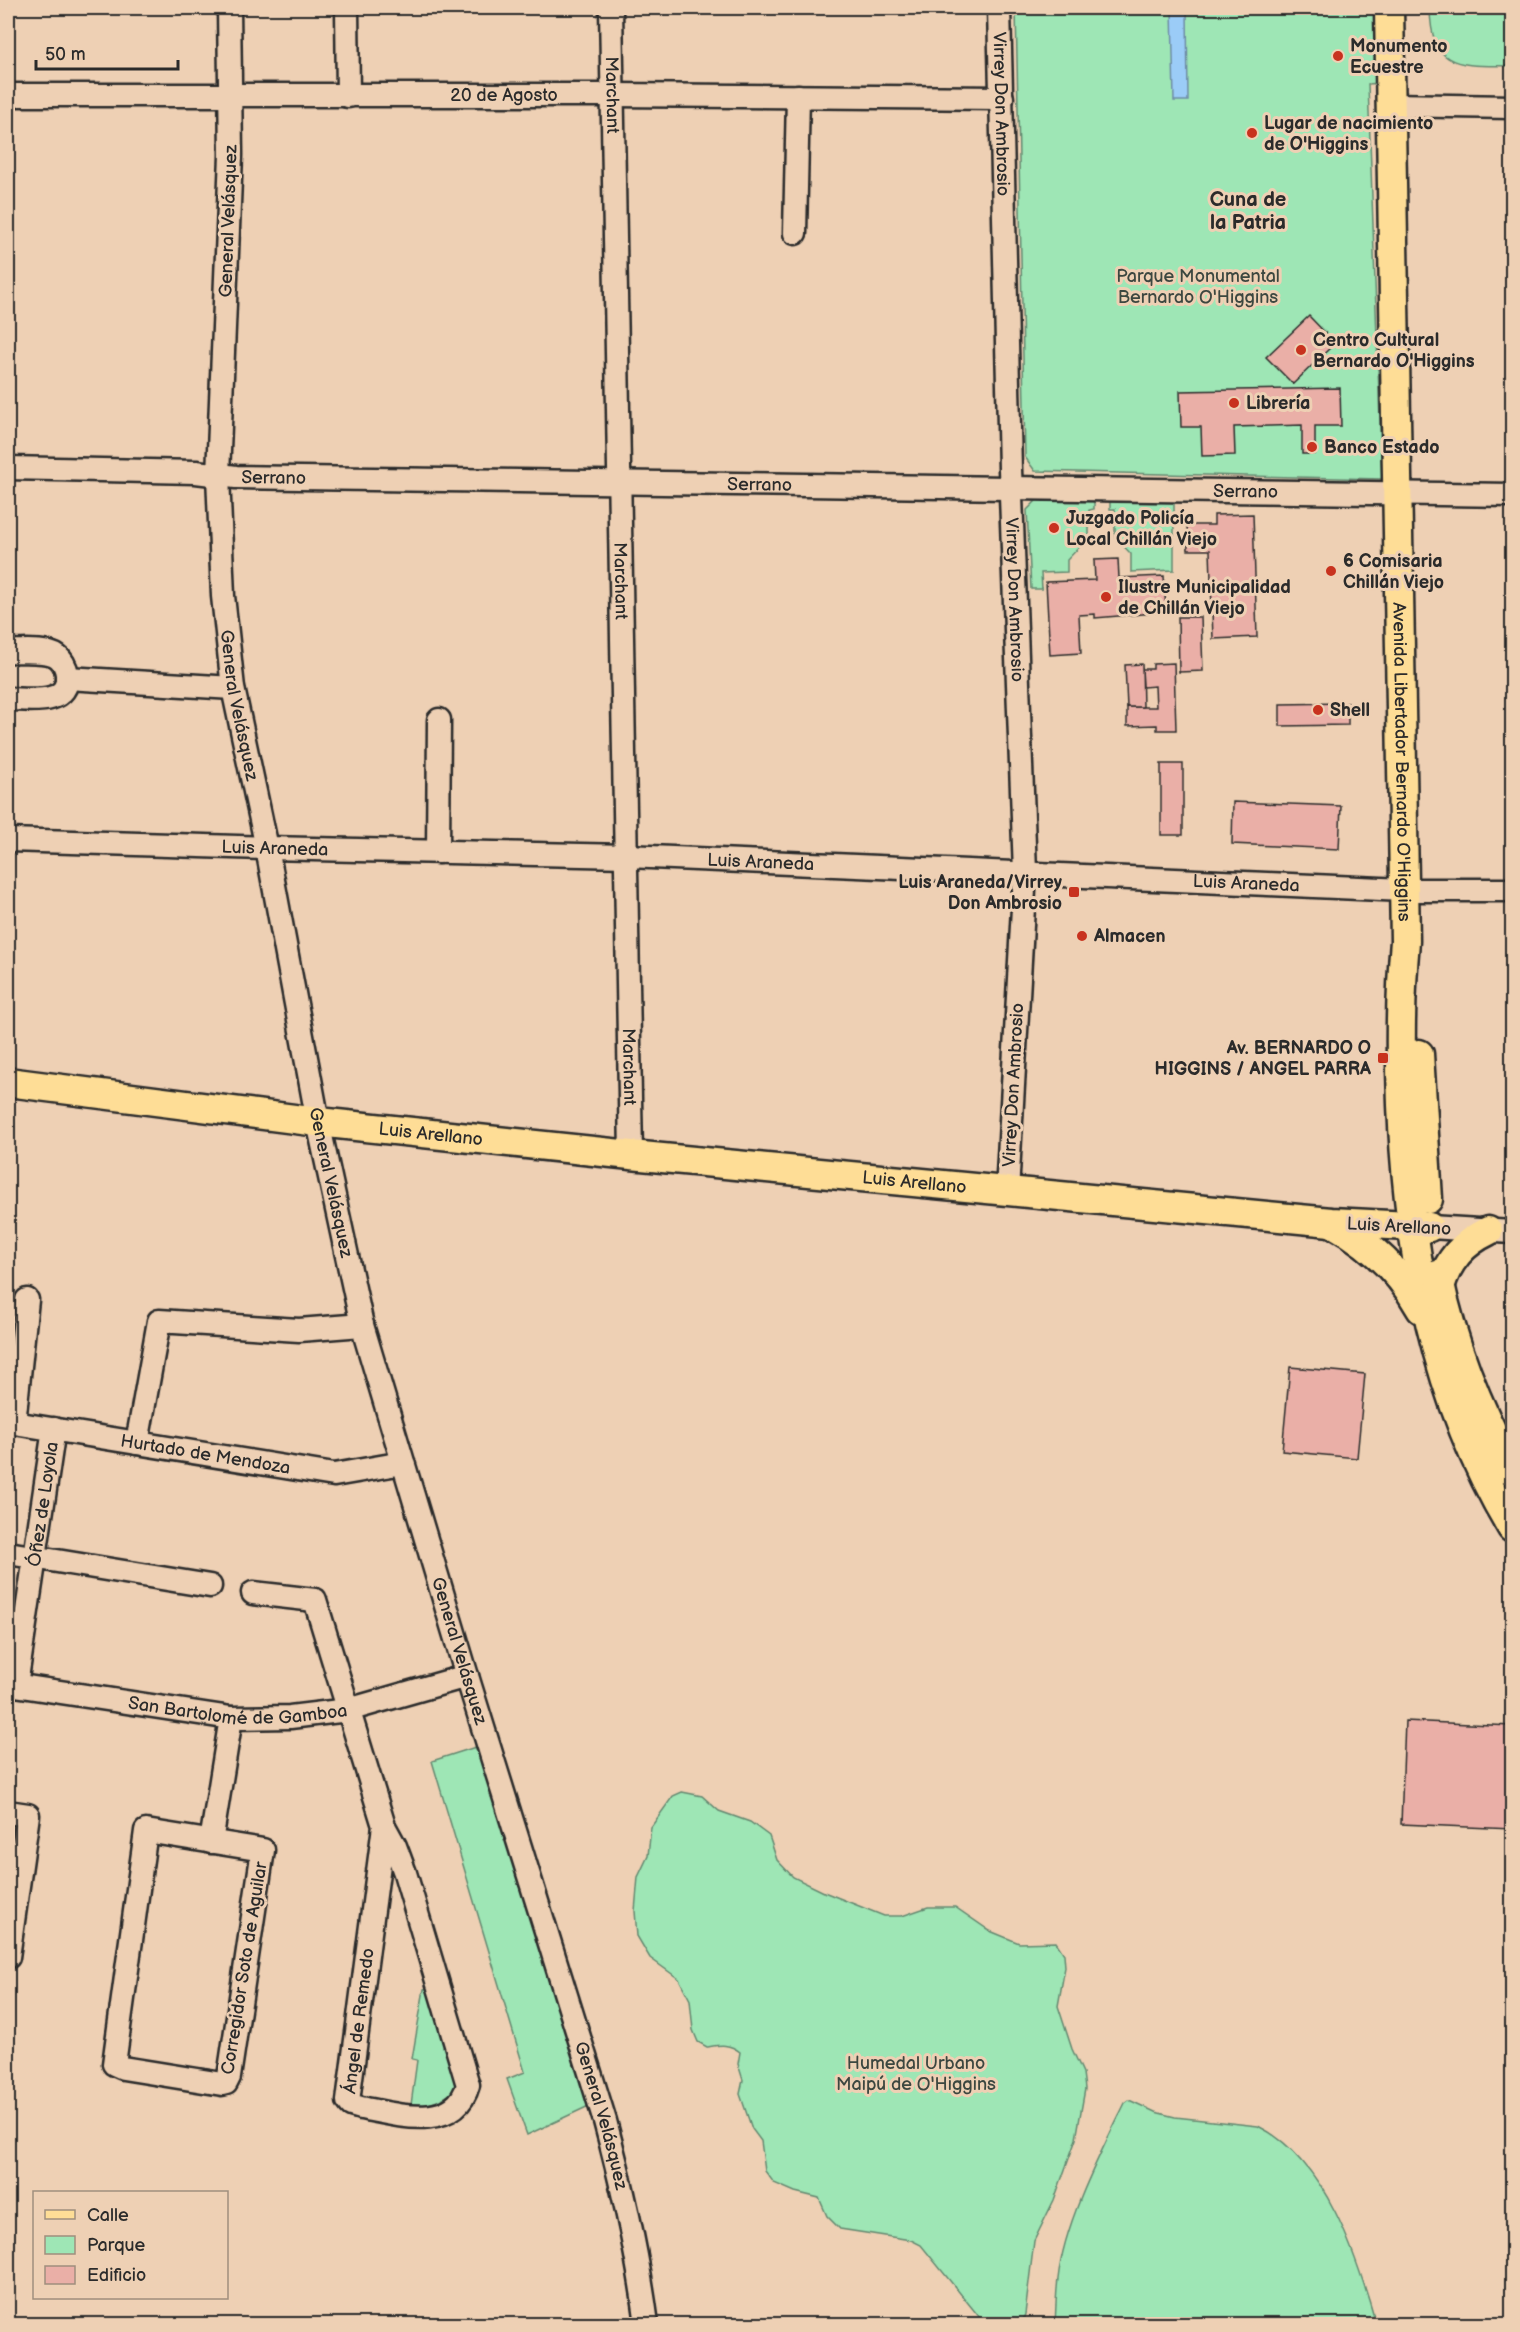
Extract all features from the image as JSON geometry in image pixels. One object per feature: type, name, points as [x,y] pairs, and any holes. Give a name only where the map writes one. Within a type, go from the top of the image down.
[{"type":"main road","name":"Avenida Libertador Bernardo O'Higgins","points":[[1389,8],[1405,941],[1416,1010],[1421,1226],[1431,1333],[1440,1365],[1469,1441],[1512,1528]]},
{"type":"main road","name":"Luis Arellano","points":[[8,1082],[318,1122],[631,1155],[1331,1222],[1421,1226]]},
{"type":"main road","points":[[1331,1222],[1360,1240],[1386,1262],[1413,1295],[1431,1333]]},
{"type":"main road","name":"Avenida Libertador Bernardo O'Higgins","points":[[1421,1226],[1468,1375],[1496,1441],[1512,1471]]},
{"type":"main road","points":[[1440,1287],[1449,1265],[1475,1237],[1500,1232]]},
{"type":"street","name":"General Velásquez","points":[[230,8],[231,155],[218,475],[223,596],[233,688],[267,848],[318,1122],[362,1325],[467,1676],[605,2121],[642,2286],[647,2325]]},
{"type":"street","points":[[347,8],[348,96]]},
{"type":"street","name":"Marchant","points":[[611,8],[631,1155]]},
{"type":"street","name":"Virrey Don Ambrosio","points":[[999,8],[1011,488],[1025,872],[1006,1192]]},
{"type":"street","name":"20 de Agosto","points":[[8,96],[612,95],[1002,98]]},
{"type":"street","points":[[795,233],[798,96]]},
{"type":"street","points":[[1390,105],[1512,107]]},
{"type":"street","name":"Serrano","points":[[8,468],[196,472],[248,477],[1512,495]]},
{"type":"street","points":[[8,651],[54,655],[64,663],[67,678],[62,693],[51,699],[8,699]]},
{"type":"street","points":[[67,678],[233,688]]},
{"type":"street","points":[[438,852],[439,720]]},
{"type":"street","name":"Luis Araneda","points":[[8,840],[627,856],[1404,890],[1512,890]]},
{"type":"street","name":"Luis Arellano","points":[[1421,1226],[1500,1232]]},
{"type":"street","points":[[11,1422],[27,1300]]},
{"type":"street","points":[[137,1443],[159,1321],[298,1330],[362,1325]]},
{"type":"street","name":"Hurtado de Mendoza","points":[[11,1422],[334,1475],[403,1463]]},
{"type":"street","name":"Óñez de Loyola","points":[[12,1684],[35,1558],[54,1429]]},
{"type":"street","points":[[8,1553],[210,1586]]},
{"type":"street","name":"Ángel de Remedo","points":[[252,1593],[315,1600],[384,1826],[395,1846],[468,2085],[462,2102],[440,2115],[427,2118],[361,2108],[352,2106],[348,2101],[384,1826]]},
{"type":"street","name":"San Bartolomé de Gamboa","points":[[12,1684],[231,1718],[290,1717],[348,1710],[467,1676]]},
{"type":"street","points":[[211,1842],[231,1718]]},
{"type":"street","points":[[8,1812],[27,1815],[8,1957]]},
{"type":"street","name":"Corregidor Soto de Aguilar","points":[[146,1831],[211,1842],[263,1850],[228,2080],[222,2084],[118,2067],[114,2064],[114,2060],[146,1831]]},
{"type":"street","points":[[375,1898],[412,1902]]},
{"type":"green space","name":"Parque Monumental Bernardo O'Higgins","points":[[1016,8],[1380,8],[1381,83],[1368,84],[1382,479],[1035,471],[1025,457]]},
{"type":"green space","points":[[1430,8],[1512,8],[1512,66],[1464,64],[1443,54],[1436,44]]},
{"type":"green space","points":[[1041,496],[1094,498],[1094,509],[1089,510],[1089,537],[1067,560],[1067,572],[1041,573],[1042,589],[1031,589],[1027,510]]},
{"type":"green space","points":[[1110,499],[1174,500],[1174,570],[1131,572],[1131,554],[1115,537],[1115,509],[1110,509]]},
{"type":"green space","points":[[482,1745],[593,2104],[527,2135],[507,2079],[525,2072],[432,1761]]},
{"type":"green space","name":"Humedal Urbano Maipú de O'Higgins","points":[[682,1792],[702,1796],[719,1811],[750,1822],[769,1836],[777,1860],[793,1877],[824,1892],[884,1916],[902,1916],[928,1907],[955,1907],[990,1931],[1019,1943],[1056,1942],[1064,1954],[1065,1967],[1058,2006],[1072,2049],[1083,2073],[1085,2089],[1076,2139],[1054,2200],[1034,2241],[1022,2324],[985,2324],[921,2245],[911,2240],[840,2229],[827,2216],[819,2198],[795,2192],[774,2183],[765,2171],[761,2141],[752,2129],[740,2094],[743,2080],[738,2064],[740,2052],[728,2046],[707,2047],[698,2042],[693,2030],[690,2000],[679,1979],[650,1958],[637,1936],[635,1911],[638,1877],[648,1856],[651,1827],[673,1796]]},
{"type":"green space","points":[[431,1988],[458,2074],[457,2089],[436,2102],[411,2105],[417,2060],[412,2059],[424,1989]]},
{"type":"green space","points":[[1129,2100],[1155,2112],[1175,2117],[1258,2126],[1282,2141],[1302,2161],[1320,2185],[1335,2212],[1359,2269],[1376,2324],[1055,2324],[1058,2279],[1067,2235],[1094,2166],[1125,2103]]},
{"type":"water","points":[[1172,8],[1187,8],[1188,101],[1174,101]]},
{"type":"building","name":"Centro Cultural Bernardo O'Higgins","points":[[1309,316],[1335,343],[1293,384],[1266,357]]},
{"type":"building","name":"Centro Cultural Bernardo O'Higgins","points":[[1340,388],[1341,426],[1315,426],[1315,454],[1302,454],[1302,425],[1234,427],[1235,455],[1202,456],[1201,427],[1181,427],[1180,391]]},
{"type":"building","points":[[1253,514],[1257,637],[1213,639],[1210,550],[1188,550],[1187,525],[1214,525],[1214,515]]},
{"type":"building","name":"Ilustre Municipalidad de Chillán Viejo","points":[[1118,559],[1119,578],[1164,576],[1166,612],[1095,618],[1095,614],[1079,615],[1081,653],[1050,655],[1046,582],[1095,580],[1094,560]]},
{"type":"building","points":[[1178,617],[1201,617],[1203,671],[1179,672]]},
{"type":"building","points":[[1174,663],[1176,730],[1157,730],[1157,725],[1127,726],[1127,707],[1156,707],[1155,686],[1143,687],[1142,669],[1153,669],[1153,664]]},
{"type":"building","points":[[1142,664],[1143,707],[1127,707],[1125,665]]},
{"type":"building","points":[[1348,703],[1348,725],[1280,726],[1280,704]]},
{"type":"building","points":[[1161,764],[1183,764],[1183,835],[1161,835]]},
{"type":"building","points":[[1233,802],[1341,806],[1339,849],[1232,844]]},
{"type":"building","points":[[1290,1367],[1365,1374],[1357,1458],[1282,1451]]},
{"type":"building","points":[[1405,1721],[1512,1726],[1512,1829],[1401,1824]]},
{"type":"place","name":"Monumento Ecuestre","points":[[1338,56]]},
{"type":"place","name":"Lugar de nacimiento de O'Higgins","points":[[1252,133]]},
{"type":"place","name":"Centro Cultural Bernardo O'Higgins","points":[[1301,350]]},
{"type":"place","name":"Librería","points":[[1234,403]]},
{"type":"place","name":"Banco Estado","points":[[1312,447]]},
{"type":"place","name":"Juzgado Policía Local Chillán Viejo","points":[[1054,528]]},
{"type":"place","name":"6 Comisaria Chillán Viejo","points":[[1331,571]]},
{"type":"place","name":"Ilustre Municipalidad de Chillán Viejo","points":[[1106,597]]},
{"type":"place","name":"Shell","points":[[1318,710]]},
{"type":"place","name":"Luis Araneda/Virrey Don Ambrosio","points":[[1074,892]]},
{"type":"place","name":"Almacen","points":[[1082,936]]},
{"type":"place","name":"Av. BERNARDO O HIGGINS / ANGEL PARRA","points":[[1383,1058]]},
{"type":"district","name":"Cuna de la Patria","points":[[1248,210]]}]
